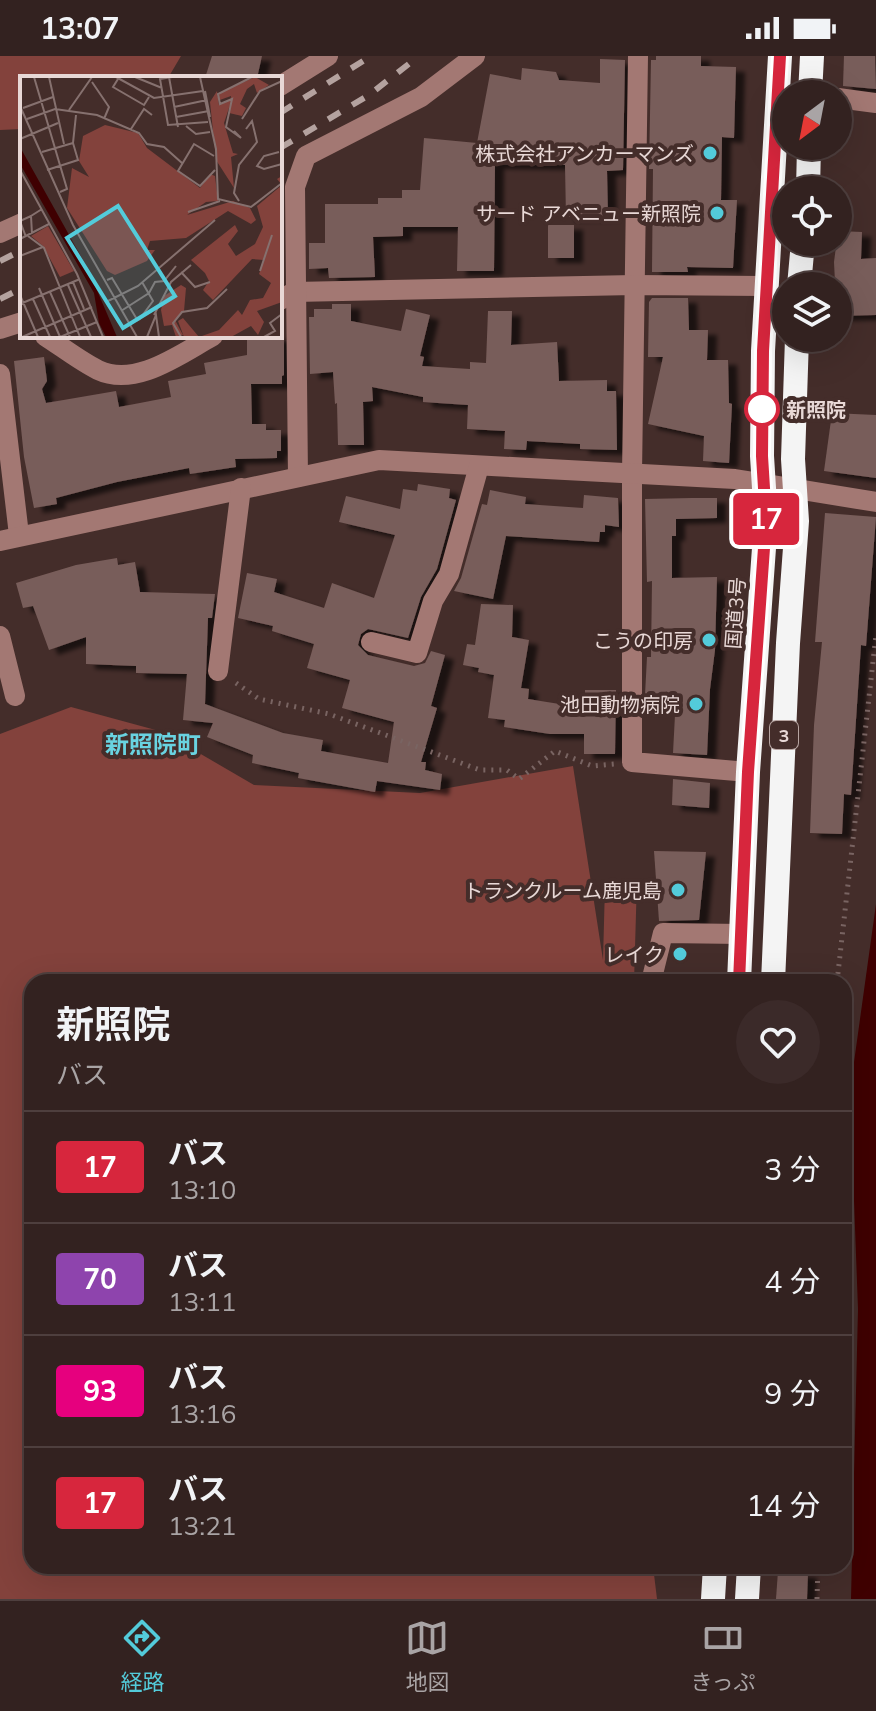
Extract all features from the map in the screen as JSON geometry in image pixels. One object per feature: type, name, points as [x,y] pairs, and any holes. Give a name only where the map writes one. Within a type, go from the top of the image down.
[{"type":"highway","name":"国道3号","points":[[740,974],[748,772],[766,520],[762,456],[763,351],[780,56]]},
{"type":"highway","points":[[811,80],[812,56]]},
{"type":"highway","name":"3","points":[[773,974],[788,643],[797,521],[793,459],[797,352]]},
{"type":"highway","points":[[713,1599],[715,1574]]},
{"type":"highway","points":[[747,1599],[749,1574]]},
{"type":"street","points":[[282,85],[328,56]]},
{"type":"street","points":[[298,477],[287,296],[295,187],[306,156],[421,97],[475,56]]},
{"type":"street","points":[[638,56],[632,474],[632,762],[748,772]]},
{"type":"street","points":[[852,100],[876,103]]},
{"type":"street","points":[[0,233],[20,224]]},
{"type":"street","points":[[287,296],[634,285],[768,286]]},
{"type":"street","points":[[0,329],[20,323]]},
{"type":"street","points":[[48,338],[100,371],[128,377],[155,367],[209,338]]},
{"type":"street","points":[[0,374],[10,538],[379,460],[735,479],[876,502]]},
{"type":"street","points":[[371,642],[417,653],[433,601],[449,574],[479,466]]},
{"type":"street","points":[[218,671],[241,488]]},
{"type":"street","points":[[0,636],[15,696]]},
{"type":"street","points":[[653,974],[663,933],[742,934]]},
{"type":"path","points":[[838,974],[876,635]]},
{"type":"path","points":[[218,671],[259,699],[329,714],[480,770],[507,770],[519,779],[555,751],[592,766],[632,762]]},
{"type":"path","points":[[817,1599],[818,1574]]},
{"type":"shaded area","points":[[0,56],[181,56],[169,76],[20,76],[20,129],[0,130]]},
{"type":"shaded area","points":[[71,707],[163,732],[254,785],[420,793],[573,766],[603,960],[605,885],[637,879],[634,974],[24,974],[24,1574],[654,1574],[657,1599],[0,1599],[0,734]]},
{"type":"shaded area","points":[[876,904],[876,1599],[851,1599],[858,1309],[852,1077]]},
{"type":"building","points":[[212,56],[262,56],[257,76],[206,76]]},
{"type":"building","points":[[656,56],[701,56],[701,66],[736,67],[734,138],[722,137],[721,200],[737,200],[733,268],[687,267],[688,272],[652,272],[653,169],[649,169],[651,60],[656,60]]},
{"type":"building","points":[[844,56],[875,56],[876,89],[852,87],[852,80],[843,80]]},
{"type":"building","points":[[600,59],[625,60],[623,170],[607,171],[608,216],[566,217],[565,165],[495,164],[494,271],[457,271],[458,227],[403,227],[403,236],[373,237],[375,277],[329,278],[328,268],[309,269],[309,243],[325,243],[325,204],[378,204],[378,198],[402,198],[402,190],[420,190],[424,138],[477,143],[490,74],[521,80],[522,68],[556,72],[559,80],[600,83]]},
{"type":"building","points":[[548,225],[574,225],[574,258],[548,258]]},
{"type":"building","points":[[852,232],[862,232],[861,259],[876,258],[876,315],[852,316],[852,272],[834,272],[835,256],[852,256]]},
{"type":"building","points":[[652,298],[688,298],[689,330],[708,330],[707,360],[728,360],[729,403],[732,404],[729,463],[703,461],[704,436],[648,424],[663,357],[648,357],[649,302]]},
{"type":"building","points":[[332,304],[351,304],[351,321],[401,331],[406,309],[430,315],[420,356],[424,357],[422,366],[470,369],[470,362],[486,363],[488,311],[512,311],[511,345],[557,342],[559,381],[607,380],[607,391],[616,391],[617,450],[580,449],[580,444],[527,441],[526,450],[504,449],[505,431],[467,429],[468,405],[423,402],[423,397],[372,387],[373,401],[363,402],[364,445],[338,445],[333,372],[310,374],[309,317],[314,317],[314,309],[332,309]]},
{"type":"building","points":[[284,331],[282,384],[251,384],[252,424],[266,424],[266,430],[281,430],[281,451],[277,451],[277,458],[235,459],[236,467],[190,474],[189,468],[117,482],[56,498],[57,504],[34,508],[24,457],[14,361],[44,357],[47,381],[42,389],[46,403],[116,391],[119,407],[171,397],[168,381],[206,374],[204,363],[247,355],[247,339],[282,338]]},
{"type":"building","points":[[832,413],[876,415],[876,478],[824,471]]},
{"type":"building","points":[[418,484],[450,489],[449,498],[456,500],[437,569],[421,597],[408,638],[368,629],[361,634],[358,645],[368,655],[414,666],[425,663],[431,651],[445,655],[431,706],[437,708],[421,762],[426,762],[425,770],[442,774],[440,790],[377,781],[375,792],[298,778],[299,773],[252,763],[253,755],[207,737],[213,723],[183,720],[187,674],[136,673],[136,666],[86,664],[86,637],[49,650],[33,606],[23,608],[16,583],[76,565],[117,558],[118,565],[135,562],[140,592],[215,594],[212,618],[208,618],[205,704],[283,733],[323,740],[321,751],[388,763],[394,722],[342,708],[350,680],[307,668],[314,644],[272,631],[273,626],[238,618],[247,573],[277,579],[274,592],[324,608],[332,583],[374,598],[395,535],[339,522],[346,496],[400,509],[403,489],[417,491]]},
{"type":"building","points":[[490,490],[526,497],[525,504],[583,508],[584,495],[618,498],[619,527],[605,525],[599,542],[506,536],[493,599],[454,591],[461,578],[482,504],[487,505]]},
{"type":"building","points":[[717,498],[717,518],[676,519],[676,536],[672,536],[672,578],[717,577],[707,755],[673,753],[676,696],[645,695],[647,657],[651,657],[652,581],[647,582],[645,499]]},
{"type":"building","points":[[825,513],[876,517],[866,646],[861,645],[851,795],[844,794],[842,834],[810,833],[814,725],[822,642],[815,642]]},
{"type":"building","points":[[481,604],[513,605],[512,637],[529,640],[521,688],[529,689],[528,699],[572,706],[572,703],[585,703],[585,690],[616,690],[615,754],[584,754],[584,734],[550,734],[504,727],[505,720],[488,718],[494,675],[463,665],[467,644],[475,645]]},
{"type":"building","points":[[673,779],[710,783],[709,808],[672,805]]},
{"type":"building","points":[[654,851],[706,852],[699,920],[659,921]]},
{"type":"building","points":[[778,1574],[808,1574],[807,1599],[776,1599]]},
{"type":"railway","points":[[282,112],[371,56]]},
{"type":"railway","points":[[282,147],[369,95],[419,56]]},
{"type":"railway","points":[[0,261],[20,251]]},
{"type":"railway","points":[[0,299],[20,289]]},
{"type":"bus line","name":"17","points":[[739,974],[748,772],[766,520],[762,456],[763,351],[780,56]]},
{"type":"place","name":"株式会社アンカーマンズ","points":[[710,153]]},
{"type":"place","name":"サード アベニュー新照院","points":[[717,213]]},
{"type":"place","name":"新照院","points":[[762,409]]},
{"type":"place","name":"こうの印房","points":[[709,640]]},
{"type":"place","name":"池田動物病院","points":[[696,704]]},
{"type":"place","name":"トランクルーム鹿児島","points":[[678,890]]},
{"type":"place","name":"レイク","points":[[680,954]]},
{"type":"district","name":"新照院町","points":[[153,744]]}]
